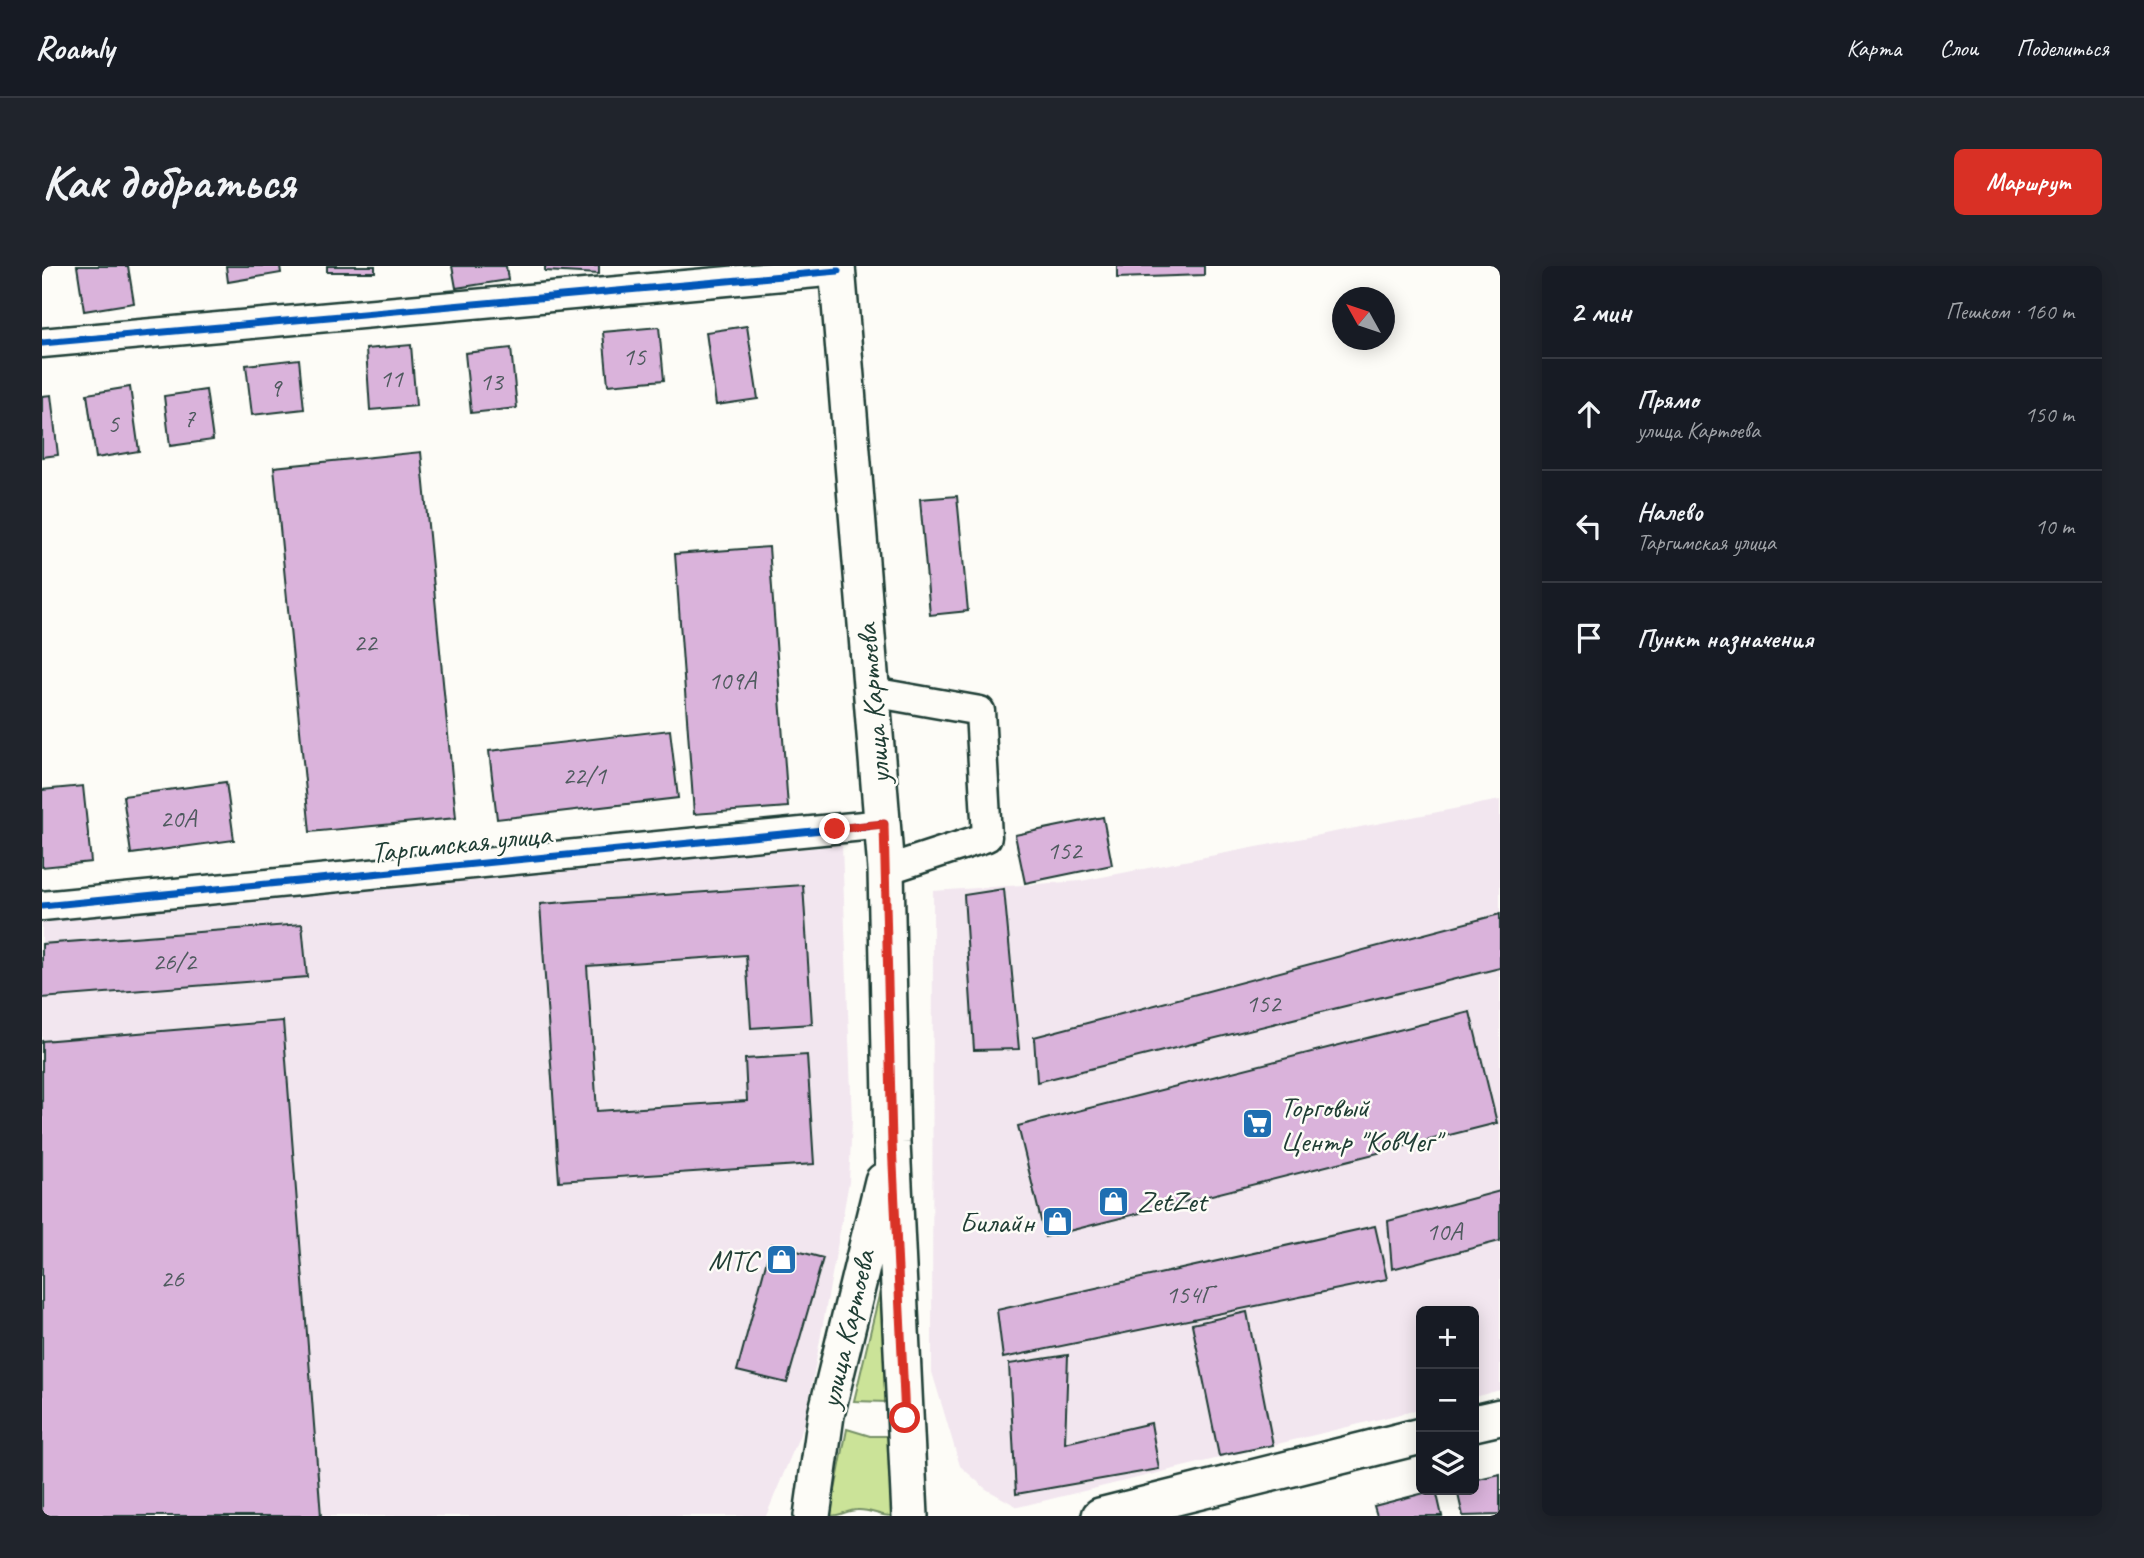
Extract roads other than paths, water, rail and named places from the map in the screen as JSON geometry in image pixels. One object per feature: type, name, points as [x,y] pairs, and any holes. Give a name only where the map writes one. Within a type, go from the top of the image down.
[{"type":"main road","name":"улица Картоева","points":[[838,269],[884,824],[892,1143],[910,1516]]},
{"type":"main road","name":"улица Картоева","points":[[812,1516],[826,1415],[892,1143]]},
{"type":"main road","points":[[1479,1422],[1500,1416]]},
{"type":"main road","points":[[1107,1516],[1416,1437]]},
{"type":"street","points":[[42,343],[838,269]]},
{"type":"street","points":[[872,692],[980,711],[987,837],[886,870]]},
{"type":"street","name":"Таргимская улица","points":[[42,906],[884,824]]},
{"type":"place","name":"Торговый Центр \"КовЧег\"","points":[[1257,1124]]},
{"type":"place","name":"ZetZet","points":[[1114,1201]]},
{"type":"place","name":"Билайн","points":[[1057,1222]]},
{"type":"place","name":"МТС","points":[[781,1260]]}]
